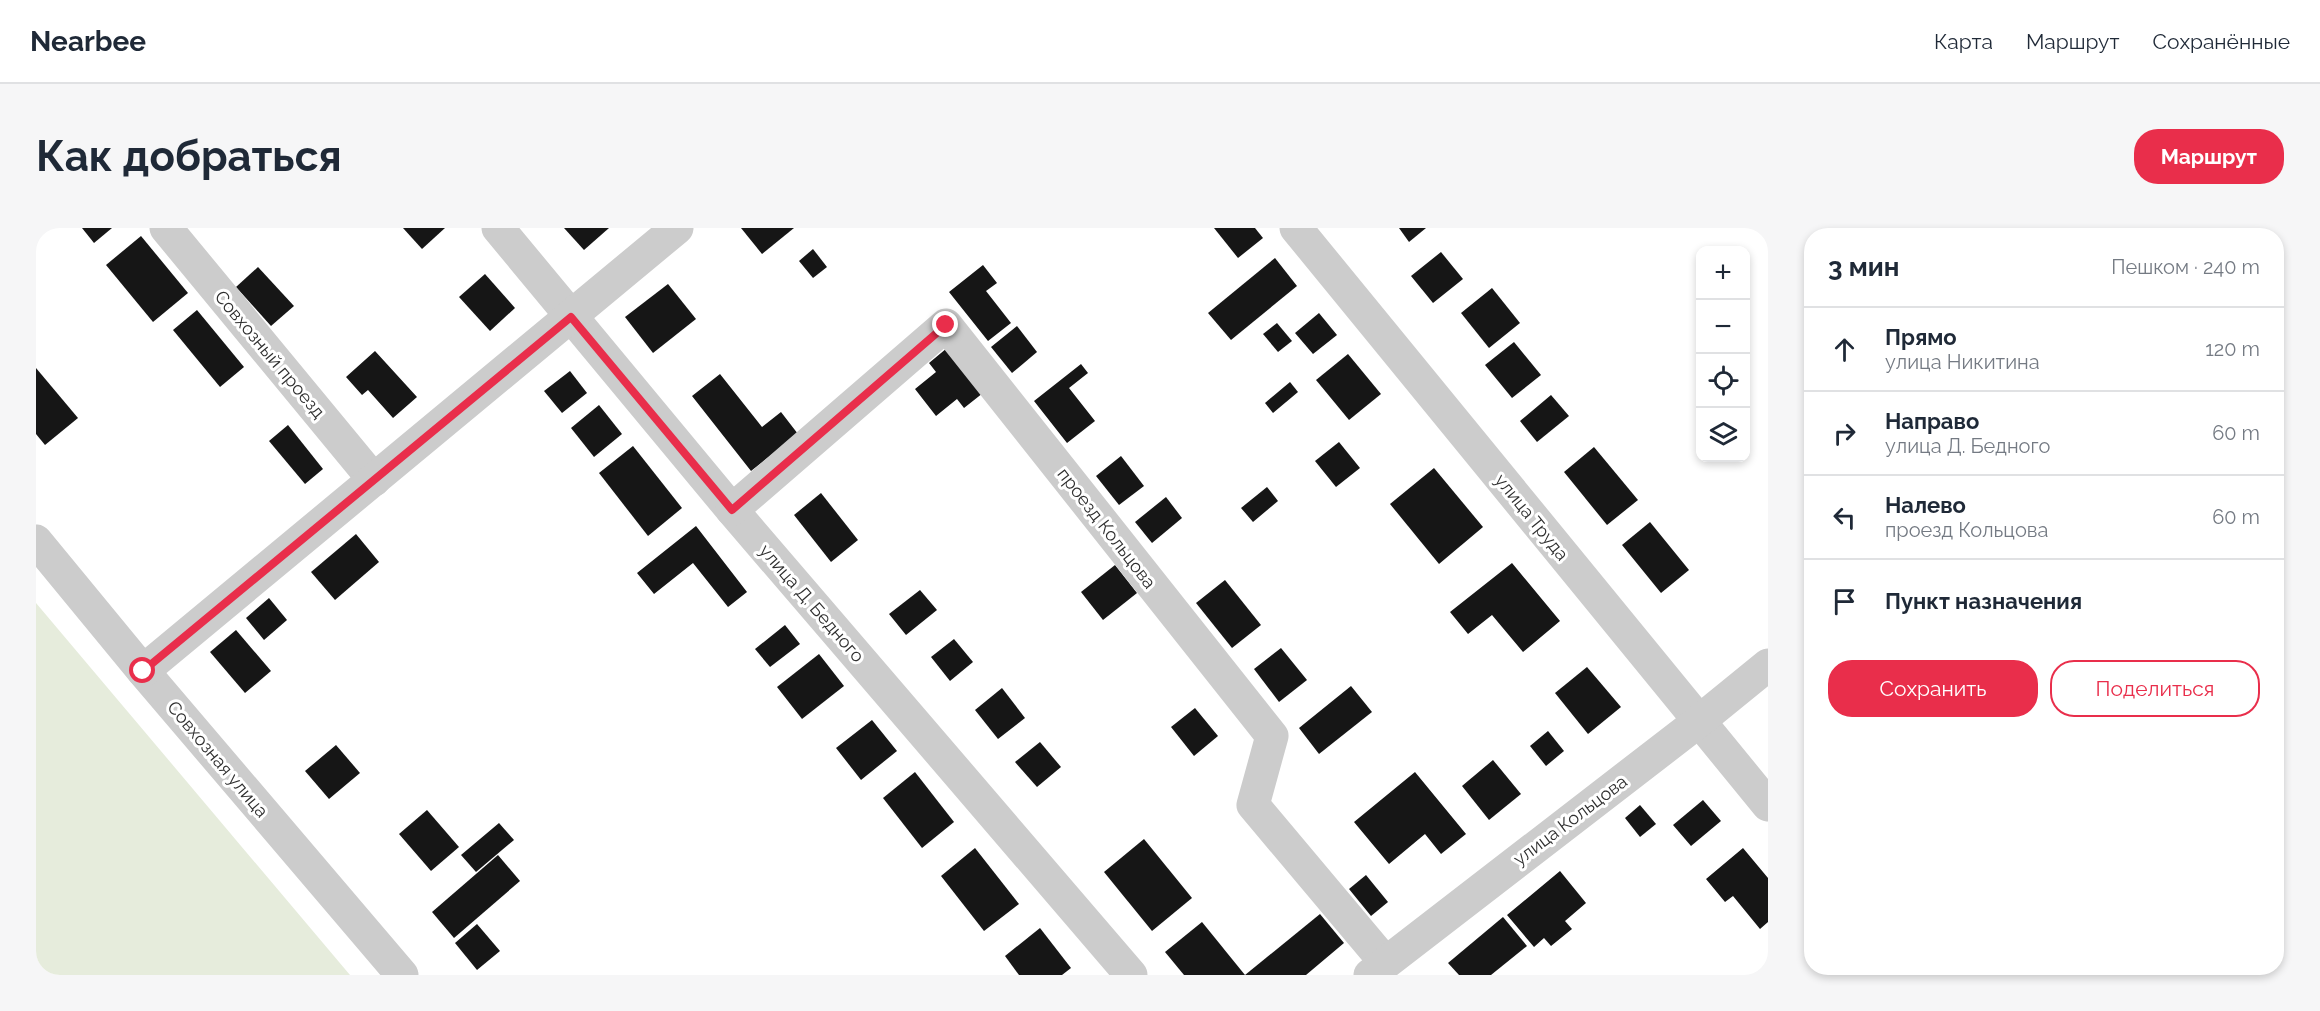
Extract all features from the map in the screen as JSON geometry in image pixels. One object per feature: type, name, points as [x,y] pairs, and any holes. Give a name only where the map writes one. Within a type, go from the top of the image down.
[{"type":"street","name":"Совхозный проезд","points":[[166,228],[374,480]]},
{"type":"street","name":"улица Д. Бедного","points":[[498,228],[732,510],[1131,975]]},
{"type":"street","points":[[143,671],[676,228]]},
{"type":"street","name":"улица Труда","points":[[1296,228],[1768,806]]},
{"type":"street","name":"проезд Кольцова","points":[[732,510],[946,325],[1272,736],[1253,805],[1377,969]]},
{"type":"street","name":"Совхозная улица","points":[[36,541],[143,671],[402,975]]},
{"type":"street","name":"улица Кольцова","points":[[1377,969],[1698,722],[1768,665]]},
{"type":"green space","points":[[36,603],[350,975],[36,975]]},
{"type":"building","points":[[82,228],[112,228],[94,243]]},
{"type":"building","points":[[403,228],[445,228],[422,249]]},
{"type":"building","points":[[564,228],[609,228],[584,250]]},
{"type":"building","points":[[741,228],[794,228],[762,254]]},
{"type":"building","points":[[1214,228],[1255,228],[1263,238],[1238,258]]},
{"type":"building","points":[[1399,228],[1426,228],[1409,242]]},
{"type":"building","points":[[141,236],[188,293],[153,322],[106,265]]},
{"type":"building","points":[[813,249],[827,267],[813,278],[799,261]]},
{"type":"building","points":[[1441,252],[1463,279],[1433,303],[1411,276]]},
{"type":"building","points":[[1275,258],[1297,286],[1231,340],[1208,313]]},
{"type":"building","points":[[983,265],[997,283],[986,291],[1011,323],[988,341],[949,292]]},
{"type":"building","points":[[258,267],[294,306],[271,326],[236,287]]},
{"type":"building","points":[[485,274],[515,308],[490,331],[459,297]]},
{"type":"building","points":[[668,284],[696,319],[653,353],[625,317]]},
{"type":"building","points":[[1492,288],[1520,323],[1489,348],[1461,313]]},
{"type":"building","points":[[197,310],[244,367],[220,387],[173,330]]},
{"type":"building","points":[[1319,313],[1337,335],[1313,354],[1295,333]]},
{"type":"building","points":[[1277,323],[1292,341],[1278,352],[1263,334]]},
{"type":"building","points":[[1017,326],[1037,352],[1012,373],[991,347]]},
{"type":"building","points":[[1514,342],[1541,375],[1512,398],[1485,365]]},
{"type":"building","points":[[947,348],[983,393],[964,408],[957,399],[936,416],[915,389],[936,372],[929,363]]},
{"type":"building","points":[[375,351],[417,397],[393,418],[368,390],[362,395],[346,377]]},
{"type":"building","points":[[1348,354],[1381,394],[1349,420],[1316,380]]},
{"type":"building","points":[[1081,364],[1088,373],[1069,388],[1095,421],[1067,443],[1034,401]]},
{"type":"building","points":[[36,368],[78,418],[45,445],[36,434]]},
{"type":"building","points":[[570,371],[587,393],[562,413],[544,391]]},
{"type":"building","points":[[720,374],[762,427],[781,412],[798,434],[751,471],[692,396]]},
{"type":"building","points":[[1290,382],[1298,392],[1273,413],[1265,403]]},
{"type":"building","points":[[1551,395],[1569,416],[1537,442],[1520,421]]},
{"type":"building","points":[[599,405],[622,434],[594,457],[571,428]]},
{"type":"building","points":[[288,425],[323,469],[305,484],[269,441]]},
{"type":"building","points":[[1339,442],[1360,468],[1336,487],[1315,461]]},
{"type":"building","points":[[633,446],[682,508],[648,536],[599,473]]},
{"type":"building","points":[[1594,447],[1638,500],[1607,525],[1564,472]]},
{"type":"building","points":[[1121,456],[1144,486],[1119,505],[1096,476]]},
{"type":"building","points":[[1434,468],[1483,527],[1439,564],[1390,504]]},
{"type":"building","points":[[1267,487],[1278,501],[1253,522],[1241,508]]},
{"type":"building","points":[[821,493],[858,540],[831,562],[794,515]]},
{"type":"building","points":[[1166,497],[1182,518],[1152,543],[1135,522]]},
{"type":"building","points":[[1650,522],[1689,570],[1661,593],[1622,545]]},
{"type":"building","points":[[696,526],[747,592],[728,607],[693,563],[654,594],[637,573]]},
{"type":"building","points":[[356,534],[379,562],[335,600],[311,572]]},
{"type":"building","points":[[1512,563],[1560,621],[1523,652],[1492,615],[1468,634],[1450,612]]},
{"type":"building","points":[[1115,565],[1137,593],[1103,620],[1081,592]]},
{"type":"building","points":[[1225,580],[1261,625],[1232,648],[1196,603]]},
{"type":"building","points":[[920,590],[937,610],[906,635],[889,614]]},
{"type":"building","points":[[269,598],[287,620],[264,640],[246,618]]},
{"type":"building","points":[[785,625],[800,644],[770,667],[755,649]]},
{"type":"building","points":[[236,630],[271,671],[245,693],[210,652]]},
{"type":"building","points":[[954,639],[973,662],[950,681],[931,657]]},
{"type":"building","points":[[1281,648],[1307,680],[1279,702],[1254,669]]},
{"type":"building","points":[[819,654],[844,686],[802,719],[777,687]]},
{"type":"building","points":[[1587,667],[1621,707],[1588,734],[1555,693]]},
{"type":"building","points":[[1351,686],[1372,712],[1319,754],[1299,728]]},
{"type":"building","points":[[1002,688],[1025,718],[998,739],[975,710]]},
{"type":"building","points":[[1195,708],[1218,736],[1194,756],[1171,727]]},
{"type":"building","points":[[872,720],[897,751],[861,780],[836,748]]},
{"type":"building","points":[[1548,731],[1564,751],[1546,766],[1530,746]]},
{"type":"building","points":[[1040,742],[1061,767],[1037,787],[1015,762]]},
{"type":"building","points":[[336,745],[360,773],[329,799],[305,771]]},
{"type":"building","points":[[1493,760],[1521,794],[1489,820],[1462,786]]},
{"type":"building","points":[[915,772],[954,822],[922,848],[883,798]]},
{"type":"building","points":[[1415,772],[1466,834],[1441,854],[1425,834],[1389,864],[1354,822]]},
{"type":"building","points":[[1703,800],[1721,821],[1691,846],[1673,825]]},
{"type":"building","points":[[1640,805],[1656,824],[1640,837],[1625,818]]},
{"type":"building","points":[[427,810],[459,847],[431,871],[399,834]]},
{"type":"building","points":[[499,823],[514,840],[476,872],[461,855]]},
{"type":"building","points":[[1144,839],[1192,898],[1152,931],[1104,872]]},
{"type":"building","points":[[975,848],[1019,904],[984,931],[941,876]]},
{"type":"building","points":[[1743,848],[1768,878],[1768,922],[1760,929],[1733,896],[1725,902],[1706,879]]},
{"type":"building","points":[[498,855],[520,881],[454,938],[432,912]]},
{"type":"building","points":[[1560,871],[1586,903],[1565,921],[1572,929],[1551,946],[1544,938],[1534,947],[1507,915]]},
{"type":"building","points":[[1366,875],[1388,902],[1371,916],[1349,889]]},
{"type":"building","points":[[1320,914],[1344,943],[1306,975],[1245,975]]},
{"type":"building","points":[[1503,917],[1527,946],[1491,975],[1459,975],[1448,963]]},
{"type":"building","points":[[1202,922],[1245,975],[1184,975],[1165,952]]},
{"type":"building","points":[[477,924],[500,951],[477,970],[455,943]]},
{"type":"building","points":[[1040,928],[1071,968],[1062,975],[1019,975],[1005,956]]},
{"type":"route","points":[[143,671],[571,317],[732,510],[946,325]]}]
